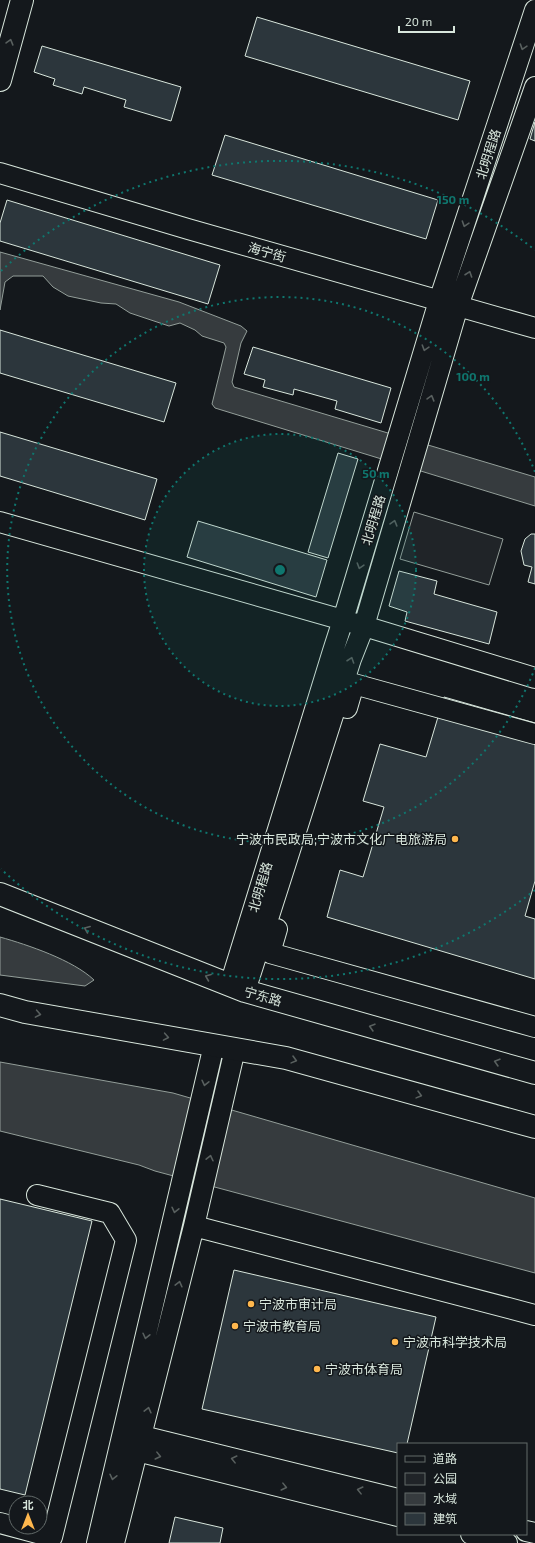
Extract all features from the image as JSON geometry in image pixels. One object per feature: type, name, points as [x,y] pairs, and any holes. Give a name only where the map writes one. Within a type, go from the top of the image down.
[{"type":"main road","points":[[0,80],[22,0]]},
{"type":"main road","name":"宁东路","points":[[0,894],[237,988],[535,1073]]},
{"type":"main road","points":[[0,1005],[25,1012],[286,1058],[535,1127]]},
{"type":"street","name":"北明程路","points":[[237,988],[343,620],[440,301],[535,10]]},
{"type":"street","name":"北明程路","points":[[237,988],[351,658],[364,626],[458,306],[535,87]]},
{"type":"street","name":"海宁街","points":[[0,173],[188,229],[535,328]]},
{"type":"street","points":[[0,522],[364,626],[535,678]]},
{"type":"street","points":[[535,734],[354,684],[270,953],[535,1027]]},
{"type":"street","points":[[114,1543],[131,1442],[214,1045]]},
{"type":"street","points":[[97,1543],[131,1442],[194,1226],[235,1049]]},
{"type":"street","points":[[0,1524],[52,1537],[126,1240],[110,1213],[37,1195]]},
{"type":"street","points":[[194,1226],[535,1315]]},
{"type":"street","points":[[131,1442],[397,1499]]},
{"type":"street","points":[[131,1442],[397,1516]]},
{"type":"street","points":[[475,1535],[507,1543]]},
{"type":"green space","points":[[414,512],[503,539],[489,585],[400,559]]},
{"type":"water","points":[[0,252],[179,302],[241,326],[247,331],[241,343],[232,382],[234,387],[535,477],[535,506],[215,408],[212,404],[226,347],[224,343],[202,336],[195,330],[180,323],[169,326],[130,313],[116,304],[101,303],[68,296],[53,287],[43,276],[13,276],[5,282],[0,310]]},
{"type":"water","points":[[0,937],[50,954],[74,966],[94,980],[85,986],[0,975]]},
{"type":"water","points":[[0,1062],[173,1093],[535,1198],[535,1273],[155,1171],[139,1165],[0,1131]]},
{"type":"building","points":[[257,17],[470,81],[458,120],[245,56]]},
{"type":"building","points":[[42,46],[181,87],[171,121],[124,107],[126,100],[84,87],[82,94],[53,85],[55,79],[34,72]]},
{"type":"building","points":[[535,122],[535,141],[530,139]]},
{"type":"building","points":[[225,135],[438,200],[426,239],[212,175]]},
{"type":"building","points":[[7,200],[220,265],[208,304],[0,241],[0,223]]},
{"type":"building","points":[[0,330],[176,383],[164,422],[0,373]]},
{"type":"building","points":[[253,347],[391,388],[381,423],[335,409],[337,401],[294,389],[293,395],[263,387],[265,380],[244,374]]},
{"type":"building","points":[[0,432],[157,479],[145,520],[0,476]]},
{"type":"building","points":[[338,453],[358,459],[328,558],[308,552]]},
{"type":"building","points":[[198,521],[327,560],[316,597],[187,557]]},
{"type":"building","points":[[531,534],[535,534],[535,584],[528,582],[532,567],[524,565],[521,551],[525,539]]},
{"type":"building","points":[[399,571],[437,581],[434,594],[497,612],[489,644],[405,621],[407,612],[389,606]]},
{"type":"building","name":"宁波市民政局;宁波市文化广电旅游局","points":[[444,697],[535,723],[535,881],[525,916],[535,919],[535,979],[327,917],[340,870],[363,877],[384,807],[363,801],[380,744],[426,757]]},
{"type":"building","points":[[0,1199],[92,1221],[25,1495],[0,1489]]},
{"type":"building","points":[[234,1270],[436,1317],[407,1443],[397,1443],[397,1453],[202,1409]]},
{"type":"building","points":[[175,1517],[223,1528],[220,1543],[169,1543]]},
{"type":"place","name":"宁波市民政局;宁波市文化广电旅游局","points":[[455,839]]},
{"type":"place","name":"宁波市审计局","points":[[251,1304]]},
{"type":"place","name":"宁波市教育局","points":[[235,1326]]},
{"type":"place","name":"宁波市科学技术局","points":[[395,1342]]},
{"type":"place","name":"宁波市体育局","points":[[317,1369]]}]
